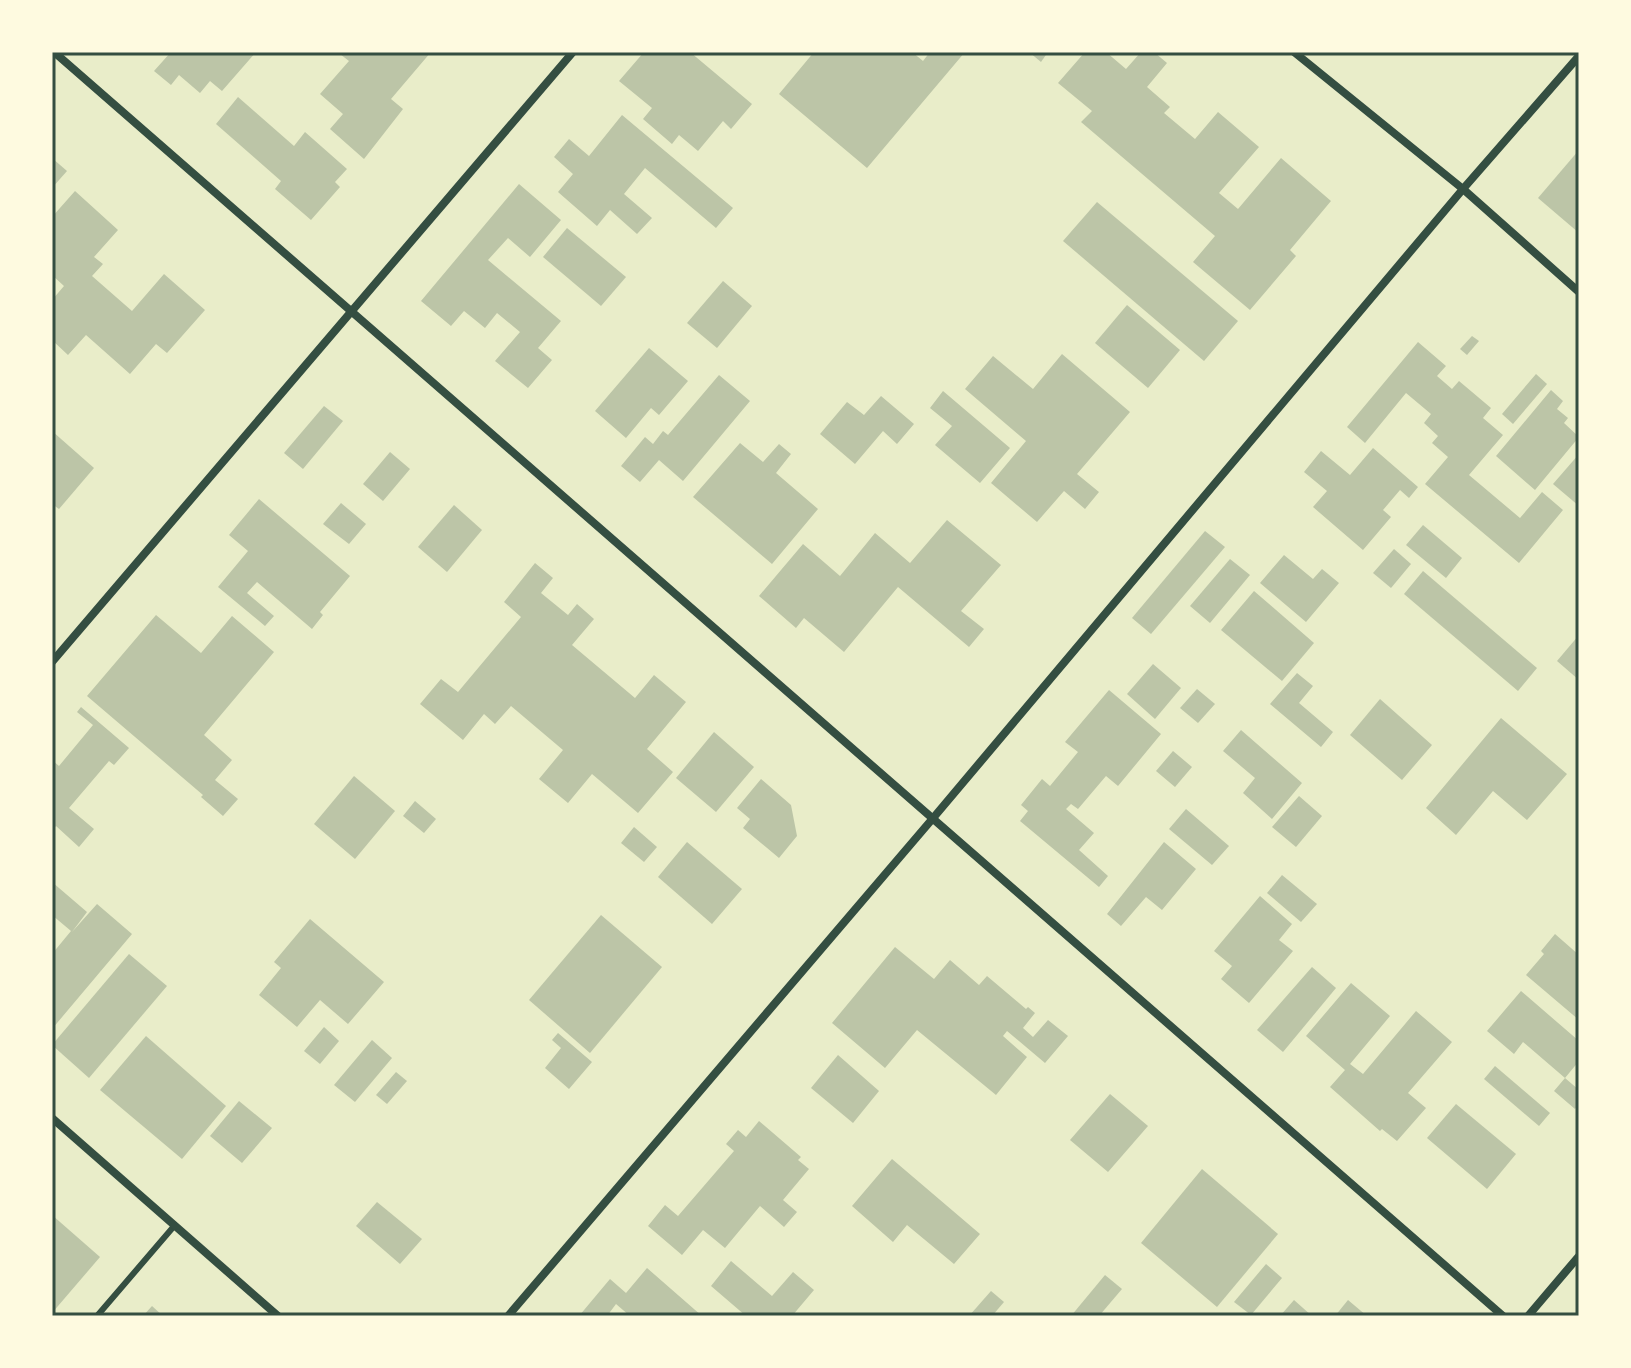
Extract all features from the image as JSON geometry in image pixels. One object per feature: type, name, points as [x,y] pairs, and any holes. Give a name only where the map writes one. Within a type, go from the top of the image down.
[{"type":"street","points":[[54,52],[1503,1316]]},
{"type":"street","points":[[52,662],[573,52]]},
{"type":"street","points":[[1294,52],[1463,189],[1579,292]]},
{"type":"street","points":[[508,1316],[1579,56]]},
{"type":"street","points":[[52,1118],[278,1316]]},
{"type":"street","points":[[1528,1316],[1579,1256]]},
{"type":"lane","points":[[97,1316],[175,1225]]},
{"type":"building","points":[[171,52],[256,52],[222,91],[210,81],[200,93],[179,75],[171,85],[154,71]]},
{"type":"building","points":[[431,52],[391,99],[403,109],[364,159],[330,129],[343,114],[320,94],[349,61],[340,54]]},
{"type":"building","points":[[644,52],[690,52],[752,104],[731,129],[723,121],[698,151],[679,135],[672,144],[643,119],[652,108],[619,81]]},
{"type":"building","points":[[814,52],[912,52],[923,61],[930,52],[965,52],[867,168],[779,94]]},
{"type":"building","points":[[1029,52],[1048,52],[1041,62]]},
{"type":"building","points":[[1085,52],[1106,52],[1126,69],[1141,52],[1154,52],[1167,63],[1147,87],[1170,107],[1164,113],[1195,139],[1218,112],[1259,147],[1219,193],[1238,209],[1281,158],[1331,201],[1290,250],[1296,256],[1250,310],[1193,262],[1215,236],[1081,122],[1092,111],[1058,83]]},
{"type":"building","points":[[238,97],[294,146],[305,132],[347,169],[335,182],[340,187],[311,220],[275,189],[281,181],[216,124]]},
{"type":"building","points":[[622,115],[733,208],[716,228],[645,168],[624,194],[652,218],[637,234],[610,210],[597,226],[558,192],[573,174],[554,157],[569,139],[589,156]]},
{"type":"building","points":[[1579,150],[1579,233],[1538,198]]},
{"type":"building","points":[[52,158],[67,171],[52,188]]},
{"type":"building","points":[[519,184],[561,220],[530,257],[508,238],[488,260],[561,321],[538,348],[552,360],[528,388],[495,361],[520,332],[497,313],[485,328],[464,311],[451,326],[421,301]]},
{"type":"building","points":[[75,191],[118,230],[94,257],[103,264],[92,276],[132,311],[164,274],[205,310],[167,353],[156,344],[130,374],[86,335],[68,355],[52,340],[52,300],[64,286],[52,275],[52,217]]},
{"type":"building","points":[[1097,202],[1238,321],[1204,361],[1063,241]]},
{"type":"building","points":[[567,228],[626,277],[601,306],[543,257]]},
{"type":"building","points":[[723,281],[752,306],[717,348],[687,323]]},
{"type":"building","points":[[1127,305],[1180,350],[1148,388],[1095,343]]},
{"type":"building","points":[[1472,336],[1479,341],[1467,355],[1460,349]]},
{"type":"building","points":[[1418,342],[1446,366],[1437,376],[1452,389],[1459,381],[1491,408],[1483,418],[1503,435],[1469,475],[1520,518],[1542,492],[1563,510],[1519,563],[1425,484],[1448,457],[1432,443],[1438,436],[1424,423],[1431,414],[1406,393],[1365,443],[1347,427]]},
{"type":"building","points":[[649,348],[688,381],[659,415],[651,408],[626,438],[595,411]]},
{"type":"building","points":[[1062,354],[1130,412],[1077,474],[1099,492],[1085,509],[1064,491],[1037,522],[991,483],[1026,441],[965,389],[993,356],[1033,389]]},
{"type":"building","points":[[1536,374],[1547,384],[1513,424],[1502,414]]},
{"type":"building","points":[[719,375],[750,401],[683,481],[659,460],[640,482],[621,466],[645,437],[653,444],[663,431],[668,435]]},
{"type":"building","points":[[1551,390],[1563,401],[1557,409],[1568,418],[1564,423],[1579,437],[1535,490],[1496,456]]},
{"type":"building","points":[[943,391],[1010,448],[980,483],[935,445],[952,426],[930,408]]},
{"type":"building","points":[[881,396],[914,424],[897,444],[883,431],[855,464],[820,434],[847,402],[864,415]]},
{"type":"building","points":[[324,406],[343,421],[303,469],[284,453]]},
{"type":"building","points":[[52,431],[94,468],[59,509],[52,504]]},
{"type":"building","points":[[740,443],[763,462],[779,444],[791,454],[776,473],[818,509],[772,564],[693,497]]},
{"type":"building","points":[[1373,448],[1418,487],[1409,498],[1400,490],[1383,510],[1391,517],[1363,550],[1313,507],[1327,491],[1304,472],[1321,451],[1350,475]]},
{"type":"building","points":[[390,452],[410,469],[383,501],[363,484]]},
{"type":"building","points":[[1579,454],[1579,506],[1553,484]]},
{"type":"building","points":[[259,499],[350,576],[320,612],[323,615],[312,629],[257,582],[247,593],[274,616],[265,626],[218,587],[248,551],[229,535]]},
{"type":"building","points":[[341,503],[366,524],[349,544],[323,524]]},
{"type":"building","points":[[454,505],[482,530],[447,572],[418,547]]},
{"type":"building","points":[[947,520],[1001,565],[961,611],[984,629],[969,647],[898,587],[844,652],[804,618],[796,628],[759,596],[803,544],[840,576],[875,533],[910,563]]},
{"type":"building","points":[[1423,525],[1462,558],[1446,578],[1406,545]]},
{"type":"building","points":[[1205,531],[1225,547],[1151,634],[1132,618]]},
{"type":"building","points":[[1394,549],[1411,564],[1391,588],[1373,573]]},
{"type":"building","points":[[1284,555],[1313,579],[1322,569],[1339,583],[1306,622],[1260,583]]},
{"type":"building","points":[[1230,559],[1250,575],[1210,623],[1190,606]]},
{"type":"building","points":[[535,563],[553,578],[541,593],[568,615],[577,604],[594,619],[572,645],[635,698],[654,675],[686,702],[647,749],[673,772],[638,813],[592,774],[568,803],[539,779],[563,750],[511,706],[495,724],[484,714],[463,740],[420,704],[441,679],[458,692],[521,617],[504,602]]},
{"type":"building","points":[[1423,571],[1537,668],[1518,691],[1404,594]]},
{"type":"building","points":[[1254,591],[1314,643],[1282,681],[1221,630]]},
{"type":"building","points":[[156,615],[201,653],[232,616],[274,652],[204,735],[232,760],[215,780],[238,799],[223,816],[201,797],[203,795],[87,696]]},
{"type":"building","points":[[1579,635],[1579,680],[1557,661]]},
{"type":"building","points":[[1153,664],[1181,688],[1155,719],[1127,694]]},
{"type":"building","points":[[1297,673],[1313,686],[1299,703],[1333,732],[1321,747],[1270,704]]},
{"type":"building","points":[[1197,689],[1215,704],[1198,723],[1180,708]]},
{"type":"building","points":[[1109,690],[1161,734],[1118,786],[1106,776],[1078,809],[1071,804],[1066,809],[1094,833],[1079,850],[1108,876],[1099,887],[1020,821],[1028,811],[1021,805],[1042,779],[1050,786],[1078,752],[1065,742]]},
{"type":"building","points":[[1380,699],[1432,745],[1402,780],[1350,735]]},
{"type":"building","points":[[81,707],[129,748],[114,765],[109,761],[69,808],[94,829],[79,847],[56,826],[52,831],[52,760],[59,766],[93,725],[77,712]]},
{"type":"building","points":[[1501,718],[1567,774],[1527,820],[1493,791],[1456,835],[1426,808]]},
{"type":"building","points":[[1241,730],[1302,783],[1272,819],[1243,793],[1255,778],[1223,751]]},
{"type":"building","points":[[714,732],[754,767],[716,812],[676,778]]},
{"type":"building","points":[[1173,751],[1192,767],[1175,787],[1156,771]]},
{"type":"building","points":[[354,776],[395,811],[355,859],[314,824]]},
{"type":"building","points":[[761,779],[791,805],[797,836],[779,858],[743,828],[750,819],[737,808]]},
{"type":"building","points":[[1299,796],[1322,816],[1296,847],[1272,827]]},
{"type":"building","points":[[415,801],[436,819],[424,833],[403,816]]},
{"type":"building","points":[[1186,809],[1229,846],[1212,865],[1169,829]]},
{"type":"building","points":[[634,827],[657,847],[644,862],[621,843]]},
{"type":"building","points":[[687,842],[742,889],[712,924],[658,877]]},
{"type":"building","points":[[1164,842],[1196,869],[1162,910],[1146,897],[1121,926],[1107,914]]},
{"type":"building","points":[[1282,875],[1317,904],[1301,922],[1267,893]]},
{"type":"building","points":[[52,882],[87,912],[72,932],[97,904],[132,934],[52,1029],[52,954],[71,931],[52,915]]},
{"type":"building","points":[[1260,896],[1292,924],[1279,940],[1293,951],[1249,1003],[1221,979],[1232,966],[1214,951]]},
{"type":"building","points":[[601,915],[662,967],[590,1053],[529,1000]]},
{"type":"building","points":[[310,919],[384,982],[348,1024],[320,1000],[297,1027],[259,995],[281,968],[274,962]]},
{"type":"building","points":[[1555,934],[1579,955],[1579,1020],[1526,975],[1544,954],[1541,951]]},
{"type":"building","points":[[895,947],[934,979],[950,960],[979,985],[987,976],[1035,1013],[1023,1028],[1033,1037],[1048,1020],[1068,1036],[1045,1063],[1007,1031],[1003,1036],[1027,1057],[996,1095],[917,1030],[885,1068],[832,1023]]},
{"type":"building","points":[[129,954],[167,986],[89,1078],[52,1045]]},
{"type":"building","points":[[1312,967],[1336,988],[1283,1052],[1257,1030]]},
{"type":"building","points":[[1351,983],[1390,1016],[1350,1064],[1363,1074],[1416,1011],[1452,1042],[1408,1093],[1426,1108],[1397,1141],[1382,1129],[1380,1131],[1330,1087],[1345,1070],[1306,1036]]},
{"type":"building","points":[[1521,991],[1579,1041],[1579,1061],[1565,1078],[1523,1042],[1514,1054],[1487,1031]]},
{"type":"building","points":[[324,1027],[339,1041],[320,1064],[304,1051]]},
{"type":"building","points":[[558,1033],[592,1062],[569,1089],[545,1068],[561,1048],[552,1040]]},
{"type":"building","points":[[146,1036],[226,1106],[182,1159],[100,1090]]},
{"type":"building","points":[[372,1040],[392,1058],[355,1102],[334,1085]]},
{"type":"building","points":[[838,1055],[879,1091],[853,1123],[811,1088]]},
{"type":"building","points":[[1495,1066],[1550,1113],[1539,1126],[1484,1079]]},
{"type":"building","points":[[396,1072],[407,1081],[387,1104],[376,1095]]},
{"type":"building","points":[[1565,1078],[1579,1090],[1579,1104],[1575,1109],[1554,1091]]},
{"type":"building","points":[[1110,1094],[1148,1126],[1108,1172],[1070,1140]]},
{"type":"building","points":[[239,1101],[272,1128],[242,1163],[210,1136]]},
{"type":"building","points":[[1456,1104],[1516,1154],[1487,1189],[1427,1138]]},
{"type":"building","points":[[759,1121],[801,1157],[798,1160],[809,1169],[783,1200],[797,1212],[784,1227],[760,1206],[725,1248],[703,1230],[682,1255],[648,1226],[665,1205],[678,1216],[734,1151],[726,1144],[738,1130],[746,1137]]},
{"type":"building","points":[[892,1159],[980,1234],[954,1264],[907,1225],[893,1242],[852,1206]]},
{"type":"building","points":[[1202,1169],[1278,1234],[1217,1307],[1141,1243]]},
{"type":"building","points":[[377,1202],[422,1239],[400,1264],[356,1226]]},
{"type":"building","points":[[52,1215],[100,1257],[52,1313]]},
{"type":"building","points":[[731,1261],[772,1296],[793,1272],[814,1290],[792,1316],[746,1316],[711,1286]]},
{"type":"building","points":[[1266,1264],[1282,1278],[1251,1315],[1234,1302]]},
{"type":"building","points":[[647,1268],[702,1316],[630,1316],[616,1304],[607,1316],[579,1316],[610,1279],[626,1293]]},
{"type":"building","points":[[1105,1275],[1122,1289],[1099,1316],[1071,1316]]},
{"type":"building","points":[[991,1291],[1004,1302],[992,1316],[969,1316]]},
{"type":"building","points":[[1294,1300],[1312,1316],[1280,1316]]},
{"type":"building","points":[[1348,1300],[1367,1316],[1335,1316]]},
{"type":"building","points":[[152,1306],[163,1316],[143,1316]]}]
